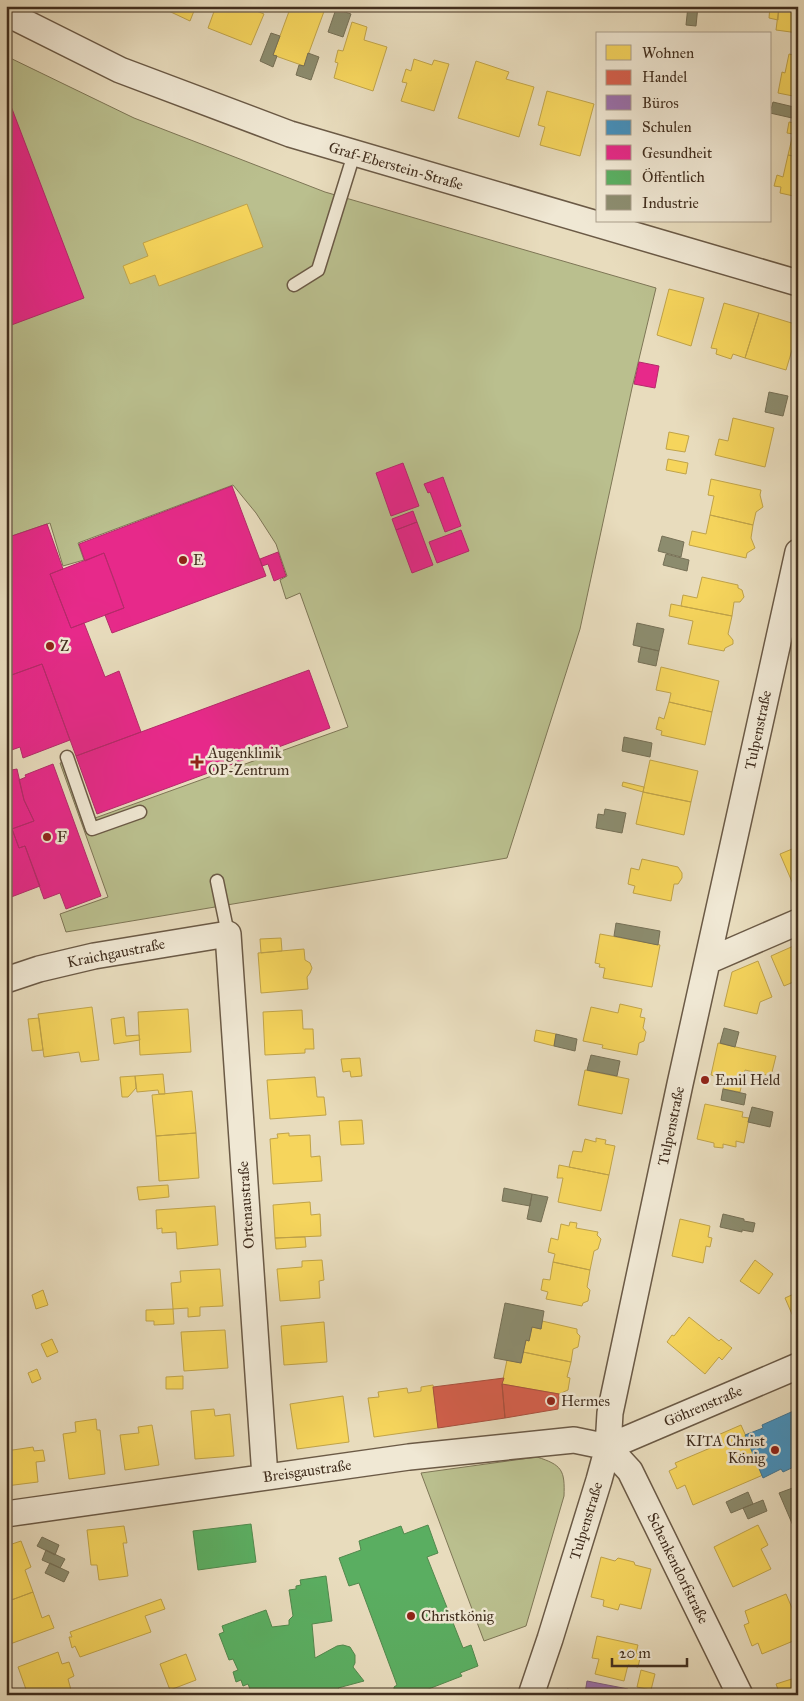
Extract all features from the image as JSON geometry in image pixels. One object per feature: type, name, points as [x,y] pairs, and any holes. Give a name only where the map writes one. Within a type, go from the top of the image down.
[{"type":"street","name":"Graf-Eberstein-Straße","points":[[6,13],[120,70],[290,134],[798,283]]},
{"type":"street","name":"Tulpenstraße","points":[[531,1695],[550,1639],[608,1447],[610,1413],[798,552]]},
{"type":"street","points":[[708,960],[798,922]]},
{"type":"street","name":"Kraichgaustraße","points":[[6,980],[39,969],[94,956],[228,934]]},
{"type":"street","name":"Ortenaustraße","points":[[228,934],[265,1477]]},
{"type":"street","name":"Göhrenstraße","points":[[608,1447],[798,1366]]},
{"type":"street","name":"Breisgaustraße","points":[[6,1514],[408,1457],[574,1440],[608,1447]]},
{"type":"street","name":"Schenkendorfstraße","points":[[608,1447],[630,1471],[740,1695]]},
{"type":"lane","points":[[294,285],[318,270],[354,154]]},
{"type":"lane","points":[[67,758],[92,829],[140,812]]},
{"type":"lane","points":[[217,881],[228,934]]},
{"type":"green space","points":[[6,56],[134,118],[325,192],[656,288],[632,388],[580,629],[507,858],[66,932],[60,914],[108,897],[60,763],[74,759],[95,818],[348,727],[300,593],[286,599],[280,580],[287,576],[276,544],[256,513],[233,485],[78,543],[84,560],[63,566],[50,523],[6,538]]},
{"type":"green space","points":[[537,1457],[552,1463],[560,1470],[564,1480],[564,1496],[526,1626],[484,1641],[421,1473]]},
{"type":"building: Wohnen","points":[[158,6],[196,6],[190,21]]},
{"type":"building: Wohnen","points":[[216,6],[244,6],[264,14],[251,45],[208,28]]},
{"type":"building: Wohnen","points":[[291,6],[326,6],[304,66],[273,55]]},
{"type":"building: Wohnen","points":[[770,6],[779,6],[778,20],[769,18]]},
{"type":"building: Wohnen","points":[[779,6],[798,6],[798,33],[776,30]]},
{"type":"building: Wohnen","points":[[352,22],[367,27],[364,40],[387,47],[373,91],[334,78],[338,63],[335,62],[338,50],[343,51]]},
{"type":"building: Wohnen","points":[[789,54],[798,56],[798,97],[778,93],[782,72],[785,73]]},
{"type":"building: Wohnen","points":[[414,59],[432,65],[434,60],[449,64],[434,111],[401,101],[407,83],[402,82],[406,69],[411,71]]},
{"type":"building: Wohnen","points":[[476,61],[509,72],[506,79],[534,87],[519,137],[458,118]]},
{"type":"building: Wohnen","points":[[547,91],[594,104],[580,156],[540,145],[545,127],[538,125]]},
{"type":"building: Wohnen","points":[[798,120],[798,157],[788,155],[793,134],[787,133],[789,122],[795,123]]},
{"type":"building: Wohnen","points":[[788,155],[798,157],[798,197],[780,193],[781,187],[774,186],[777,175],[783,177]]},
{"type":"building: Wohnen","points":[[247,204],[263,247],[159,286],[155,275],[130,284],[123,266],[148,256],[143,243]]},
{"type":"building: Wohnen","points":[[669,289],[704,298],[691,346],[657,335]]},
{"type":"building: Wohnen","points":[[724,303],[759,313],[745,358],[733,354],[731,359],[716,354],[717,349],[711,348]]},
{"type":"building: Wohnen","points":[[759,313],[798,325],[786,370],[745,358]]},
{"type":"building: Wohnen","points":[[733,418],[774,428],[765,467],[715,455],[719,439],[728,441]]},
{"type":"building: Wohnen","points":[[669,432],[689,436],[685,452],[666,449]]},
{"type":"building: Wohnen","points":[[668,459],[688,463],[686,474],[666,470]]},
{"type":"building: Wohnen","points":[[711,479],[761,490],[760,495],[763,507],[756,512],[753,525],[710,515],[714,496],[708,495]]},
{"type":"building: Wohnen","points":[[710,515],[753,525],[751,538],[755,548],[747,553],[746,558],[689,545],[692,531],[706,534]]},
{"type":"building: Wohnen","points":[[702,577],[738,585],[738,588],[742,590],[744,597],[740,602],[734,602],[732,616],[681,606],[683,595],[697,598]]},
{"type":"building: Wohnen","points":[[671,604],[732,616],[728,634],[733,640],[733,644],[725,648],[724,651],[688,644],[693,621],[669,616]]},
{"type":"building: Wohnen","points":[[661,667],[719,681],[712,712],[669,702],[671,693],[656,690]]},
{"type":"building: Wohnen","points":[[669,702],[712,712],[705,745],[661,735],[662,731],[656,729],[659,717],[664,719]]},
{"type":"building: Wohnen","points":[[650,760],[698,771],[691,802],[643,792]]},
{"type":"building: Wohnen","points":[[623,782],[644,787],[643,792],[622,786]]},
{"type":"building: Wohnen","points":[[643,792],[691,802],[684,835],[636,824]]},
{"type":"building: Wohnen","points":[[798,842],[798,882],[793,884],[780,854],[797,847],[795,843]]},
{"type":"building: Wohnen","points":[[642,859],[678,867],[682,873],[682,878],[678,884],[674,884],[671,901],[633,893],[635,886],[628,884],[631,868],[639,870]]},
{"type":"building: Wohnen","points":[[600,934],[660,945],[652,987],[603,978],[605,968],[599,967],[600,964],[595,963]]},
{"type":"building: Wohnen","points":[[281,938],[282,951],[261,953],[260,939]]},
{"type":"building: Wohnen","points":[[798,944],[798,980],[784,986],[771,956]]},
{"type":"building: Wohnen","points":[[304,949],[305,960],[310,963],[312,968],[307,977],[308,989],[261,993],[258,953]]},
{"type":"building: Wohnen","points":[[758,961],[772,997],[760,1002],[757,1014],[724,1006],[732,972]]},
{"type":"building: Wohnen","points":[[620,1004],[642,1009],[640,1017],[645,1018],[643,1028],[646,1032],[644,1041],[639,1043],[637,1055],[602,1048],[603,1045],[583,1041],[591,1007],[618,1013]]},
{"type":"building: Wohnen","points":[[92,1007],[99,1060],[81,1062],[79,1052],[44,1057],[38,1014]]},
{"type":"building: Wohnen","points":[[188,1009],[191,1052],[140,1055],[138,1012]]},
{"type":"building: Wohnen","points":[[302,1010],[303,1029],[313,1029],[314,1049],[305,1049],[305,1053],[265,1055],[263,1012]]},
{"type":"building: Wohnen","points":[[124,1017],[126,1036],[139,1035],[140,1040],[114,1044],[111,1019]]},
{"type":"building: Wohnen","points":[[39,1018],[43,1050],[32,1051],[28,1019]]},
{"type":"building: Wohnen","points":[[536,1030],[556,1034],[554,1046],[534,1041]]},
{"type":"building: Wohnen","points":[[718,1043],[776,1056],[771,1076],[745,1070],[740,1092],[723,1089],[725,1079],[711,1075]]},
{"type":"building: Wohnen","points":[[360,1058],[362,1076],[351,1077],[350,1071],[343,1072],[341,1059]]},
{"type":"building: Wohnen","points":[[585,1070],[629,1079],[622,1114],[578,1105]]},
{"type":"building: Wohnen","points":[[163,1074],[165,1094],[159,1094],[158,1090],[137,1092],[135,1076]]},
{"type":"building: Wohnen","points":[[135,1076],[136,1088],[128,1097],[122,1097],[120,1077]]},
{"type":"building: Wohnen","points":[[315,1077],[317,1097],[324,1097],[326,1115],[270,1119],[267,1080]]},
{"type":"building: Wohnen","points":[[192,1091],[196,1133],[156,1136],[152,1095]]},
{"type":"building: Wohnen","points":[[705,1104],[743,1112],[742,1117],[749,1118],[744,1143],[736,1141],[736,1147],[723,1144],[723,1148],[714,1147],[714,1143],[697,1139]]},
{"type":"building: Wohnen","points":[[362,1120],[364,1144],[341,1145],[339,1121]]},
{"type":"building: Wohnen","points":[[196,1133],[199,1178],[159,1181],[156,1136]]},
{"type":"building: Wohnen","points":[[289,1133],[289,1136],[310,1135],[311,1157],[320,1156],[322,1181],[273,1184],[270,1139],[278,1138],[277,1134]]},
{"type":"building: Wohnen","points":[[596,1138],[606,1140],[605,1144],[615,1146],[609,1175],[569,1167],[573,1151],[582,1152],[585,1139],[596,1142]]},
{"type":"building: Wohnen","points":[[559,1165],[609,1175],[601,1211],[558,1202],[563,1178],[557,1178]]},
{"type":"building: Wohnen","points":[[168,1185],[169,1197],[139,1200],[137,1187]]},
{"type":"building: Wohnen","points":[[310,1202],[311,1215],[320,1214],[321,1236],[275,1238],[273,1205]]},
{"type":"building: Wohnen","points":[[215,1206],[218,1245],[177,1249],[176,1232],[162,1233],[162,1228],[157,1229],[156,1210]]},
{"type":"building: Wohnen","points":[[680,1219],[710,1226],[708,1237],[712,1238],[710,1247],[706,1246],[703,1263],[672,1256]]},
{"type":"building: Wohnen","points":[[570,1222],[577,1223],[576,1228],[598,1232],[597,1235],[601,1239],[598,1249],[594,1251],[590,1270],[553,1262],[555,1254],[548,1252],[551,1238],[558,1240],[561,1224],[569,1226]]},
{"type":"building: Wohnen","points":[[305,1237],[306,1247],[276,1249],[275,1238]]},
{"type":"building: Wohnen","points":[[322,1260],[324,1280],[319,1281],[320,1298],[280,1301],[277,1269],[302,1267],[302,1261]]},
{"type":"building: Wohnen","points":[[755,1260],[773,1274],[759,1294],[740,1281]]},
{"type":"building: Wohnen","points":[[553,1262],[590,1270],[587,1287],[590,1290],[588,1301],[583,1303],[582,1306],[546,1299],[548,1292],[541,1290],[543,1279],[550,1280]]},
{"type":"building: Wohnen","points":[[220,1269],[223,1306],[200,1307],[200,1316],[188,1317],[188,1308],[173,1309],[171,1283],[181,1282],[180,1271]]},
{"type":"building: Wohnen","points":[[798,1286],[798,1328],[785,1298],[796,1293],[794,1288]]},
{"type":"building: Wohnen","points":[[43,1290],[48,1305],[36,1309],[32,1295]]},
{"type":"building: Wohnen","points":[[173,1309],[174,1324],[154,1325],[154,1321],[146,1321],[146,1310]]},
{"type":"building: Wohnen","points":[[689,1317],[719,1341],[721,1339],[732,1348],[722,1360],[719,1357],[705,1374],[667,1342]]},
{"type":"building: Wohnen","points":[[542,1321],[577,1329],[577,1333],[580,1336],[578,1347],[573,1349],[571,1362],[523,1352],[526,1340],[529,1341],[532,1327],[541,1329]]},
{"type":"building: Wohnen","points":[[324,1322],[327,1362],[284,1365],[281,1326]]},
{"type":"building: Wohnen","points":[[225,1330],[228,1368],[184,1371],[181,1332]]},
{"type":"building: Wohnen","points":[[52,1339],[58,1352],[47,1357],[41,1344]]},
{"type":"building: Wohnen","points":[[523,1352],[571,1362],[567,1377],[570,1378],[568,1390],[559,1394],[502,1384],[507,1360],[521,1363]]},
{"type":"building: Wohnen","points":[[37,1369],[41,1379],[32,1383],[28,1373]]},
{"type":"building: Wohnen","points":[[183,1376],[183,1389],[166,1389],[166,1377]]},
{"type":"building: Wohnen","points":[[433,1385],[438,1428],[374,1437],[368,1398],[379,1397],[378,1392],[407,1388],[408,1393],[421,1391],[421,1387]]},
{"type":"building: Wohnen","points":[[343,1396],[349,1442],[297,1449],[290,1404]]},
{"type":"building: Wohnen","points":[[214,1409],[215,1416],[230,1414],[234,1456],[195,1459],[191,1411]]},
{"type":"building: Wohnen","points":[[96,1419],[97,1430],[100,1430],[105,1474],[69,1479],[63,1434],[76,1432],[75,1422]]},
{"type":"building: Wohnen","points":[[152,1425],[159,1465],[125,1470],[120,1435],[139,1433],[138,1427]]},
{"type":"building: Wohnen","points":[[741,1425],[763,1475],[693,1505],[685,1485],[677,1489],[669,1471],[677,1467],[675,1463],[722,1443],[718,1435]]},
{"type":"building: Wohnen","points":[[33,1447],[34,1451],[43,1450],[45,1461],[36,1462],[38,1482],[6,1486],[6,1451]]},
{"type":"building: Wohnen","points":[[758,1525],[768,1545],[761,1549],[771,1569],[733,1587],[714,1547]]},
{"type":"building: Wohnen","points":[[124,1526],[127,1543],[123,1543],[128,1576],[99,1580],[97,1565],[91,1565],[87,1530]]},
{"type":"building: Wohnen","points":[[21,1541],[31,1567],[25,1570],[33,1592],[6,1602],[6,1546]]},
{"type":"building: Wohnen","points":[[601,1557],[615,1561],[618,1558],[651,1569],[641,1609],[620,1604],[618,1610],[603,1606],[604,1600],[591,1597]]},
{"type":"building: Wohnen","points":[[33,1592],[42,1618],[49,1615],[54,1628],[10,1644],[6,1634],[6,1602]]},
{"type":"building: Wohnen","points":[[786,1594],[798,1622],[798,1639],[762,1654],[758,1643],[752,1646],[744,1625],[749,1623],[745,1611]]},
{"type":"building: Wohnen","points":[[161,1599],[165,1609],[145,1616],[151,1632],[80,1657],[75,1646],[72,1648],[69,1637],[72,1637],[70,1632]]},
{"type":"building: Wohnen","points":[[597,1636],[638,1645],[636,1653],[641,1654],[638,1667],[628,1665],[624,1681],[595,1674],[599,1659],[592,1658]]},
{"type":"building: Wohnen","points":[[58,1652],[62,1664],[69,1662],[74,1676],[68,1679],[71,1690],[58,1695],[28,1695],[18,1667]]},
{"type":"building: Wohnen","points":[[186,1654],[196,1680],[170,1690],[160,1664]]},
{"type":"building: Wohnen","points":[[641,1670],[655,1674],[651,1690],[637,1687]]},
{"type":"building: Wohnen","points":[[798,1677],[798,1695],[780,1695],[776,1684]]},
{"type":"building: Handel","points":[[504,1378],[502,1384],[505,1418],[438,1428],[433,1387]]},
{"type":"building: Handel","points":[[502,1384],[559,1394],[558,1409],[505,1418]]},
{"type":"building: Büros","points":[[587,1681],[628,1689],[627,1695],[566,1695],[567,1689],[585,1693]]},
{"type":"building: Schulen","name":"KITA Christ König","points":[[798,1409],[798,1465],[783,1472],[781,1469],[763,1478],[745,1435],[763,1428],[762,1425]]},
{"type":"building: Gesundheit","points":[[6,93],[84,298],[6,327]]},
{"type":"building: Gesundheit","points":[[639,362],[659,366],[655,388],[634,384]]},
{"type":"building: Gesundheit","points":[[403,463],[419,506],[391,516],[376,473]]},
{"type":"building: Gesundheit","points":[[443,477],[461,526],[445,532],[430,492],[428,493],[424,484]]},
{"type":"building: Gesundheit","name":"E","points":[[232,486],[266,576],[112,633],[105,615],[124,608],[115,582],[104,553],[85,561],[79,544]]},
{"type":"building: Gesundheit","points":[[413,511],[417,522],[396,530],[392,519]]},
{"type":"building: Gesundheit","points":[[417,522],[433,565],[412,573],[396,530]]},
{"type":"building: Gesundheit","name":"Z","points":[[47,524],[63,569],[50,574],[71,628],[84,623],[105,677],[119,671],[141,732],[76,756],[42,664],[6,677],[6,538]]},
{"type":"building: Gesundheit","points":[[461,530],[469,551],[437,563],[429,542]]},
{"type":"building: Gesundheit","points":[[278,552],[286,576],[274,581],[268,564],[262,566],[260,559]]},
{"type":"building: Gesundheit","points":[[104,553],[124,608],[71,628],[50,574]]},
{"type":"building: Gesundheit","points":[[42,664],[70,740],[23,758],[20,747],[6,752],[6,677]]},
{"type":"building: Gesundheit","points":[[309,670],[330,728],[97,814],[76,756]]},
{"type":"building: Gesundheit","name":"F","points":[[53,764],[101,896],[66,909],[60,893],[44,899],[25,846],[19,848],[12,829],[34,821],[24,800],[19,780],[26,777],[25,775]]},
{"type":"building: Gesundheit","points":[[17,769],[24,800],[34,821],[6,831],[6,771]]},
{"type":"building: Gesundheit","points":[[12,829],[19,848],[25,846],[40,886],[6,899],[6,831]]},
{"type":"building: Öffentlich","points":[[251,1524],[256,1562],[198,1570],[193,1531]]},
{"type":"building: Öffentlich","name":"Christkönig","points":[[428,1525],[438,1553],[427,1557],[463,1648],[471,1645],[478,1666],[460,1673],[462,1676],[413,1695],[411,1692],[404,1695],[394,1695],[394,1687],[397,1685],[359,1583],[349,1586],[339,1558],[361,1550],[359,1541],[401,1526],[404,1534]]},
{"type":"building: Öffentlich","points":[[326,1576],[332,1621],[312,1624],[315,1658],[337,1646],[350,1647],[355,1655],[353,1667],[364,1681],[338,1688],[340,1691],[331,1695],[249,1695],[248,1690],[250,1689],[248,1684],[243,1686],[241,1680],[236,1682],[233,1672],[238,1670],[233,1659],[229,1660],[219,1634],[224,1632],[222,1626],[266,1610],[272,1627],[289,1625],[289,1620],[293,1616],[289,1590],[296,1589],[296,1586],[301,1585],[300,1580]]},
{"type":"building: Industrie","points":[[688,6],[698,6],[696,26],[686,25]]},
{"type":"building: Industrie","points":[[336,9],[351,14],[343,37],[328,32]]},
{"type":"building: Industrie","points":[[271,33],[280,36],[273,55],[277,56],[273,67],[260,61]]},
{"type":"building: Industrie","points":[[308,53],[319,57],[311,80],[296,75],[299,65],[304,66]]},
{"type":"building: Industrie","points":[[773,102],[794,107],[792,118],[772,113]]},
{"type":"building: Industrie","points":[[769,392],[788,396],[783,416],[765,412]]},
{"type":"building: Industrie","points":[[662,536],[684,542],[681,557],[658,551]]},
{"type":"building: Industrie","points":[[666,554],[689,560],[687,571],[663,565]]},
{"type":"building: Industrie","points":[[637,623],[664,629],[659,651],[633,645]]},
{"type":"building: Industrie","points":[[641,647],[659,651],[656,666],[638,662]]},
{"type":"building: Industrie","points":[[624,737],[652,743],[650,757],[622,751]]},
{"type":"building: Industrie","points":[[605,809],[626,813],[622,833],[596,828],[598,814],[604,815]]},
{"type":"building: Industrie","points":[[616,923],[660,931],[658,945],[614,936]]},
{"type":"building: Industrie","points":[[724,1028],[739,1032],[735,1047],[720,1043]]},
{"type":"building: Industrie","points":[[556,1034],[577,1039],[575,1051],[554,1046]]},
{"type":"building: Industrie","points":[[591,1055],[620,1061],[617,1076],[587,1070]]},
{"type":"building: Industrie","points":[[723,1089],[746,1094],[744,1105],[721,1100]]},
{"type":"building: Industrie","points":[[752,1107],[773,1112],[770,1127],[748,1122]]},
{"type":"building: Industrie","points":[[504,1188],[532,1194],[530,1206],[502,1201]]},
{"type":"building: Industrie","points":[[532,1194],[548,1197],[541,1222],[527,1219]]},
{"type":"building: Industrie","points":[[723,1214],[755,1223],[753,1232],[742,1230],[742,1232],[720,1227]]},
{"type":"building: Industrie","points":[[505,1303],[544,1311],[541,1329],[532,1327],[529,1341],[526,1340],[521,1363],[494,1358]]},
{"type":"building: Industrie","points":[[798,1486],[798,1534],[797,1535],[779,1493]]},
{"type":"building: Industrie","points":[[748,1492],[753,1504],[731,1513],[726,1502]]},
{"type":"building: Industrie","points":[[763,1500],[767,1511],[748,1519],[743,1508]]},
{"type":"building: Industrie","points":[[42,1537],[59,1545],[55,1555],[37,1546]]},
{"type":"building: Industrie","points":[[46,1550],[65,1559],[60,1568],[42,1560]]},
{"type":"building: Industrie","points":[[50,1563],[69,1572],[64,1582],[45,1573]]},
{"type":"place","name":"E","points":[[183,560]]},
{"type":"place","name":"Z","points":[[50,646]]},
{"type":"place","name":"Augenklinik OP-Zentrum","points":[[197,762]]},
{"type":"place","name":"F","points":[[47,837]]},
{"type":"place","name":"Emil Held","points":[[705,1080]]},
{"type":"place","name":"Hermes","points":[[551,1401]]},
{"type":"place","name":"KITA Christ König","points":[[775,1450]]},
{"type":"place","name":"Christkönig","points":[[411,1616]]}]
